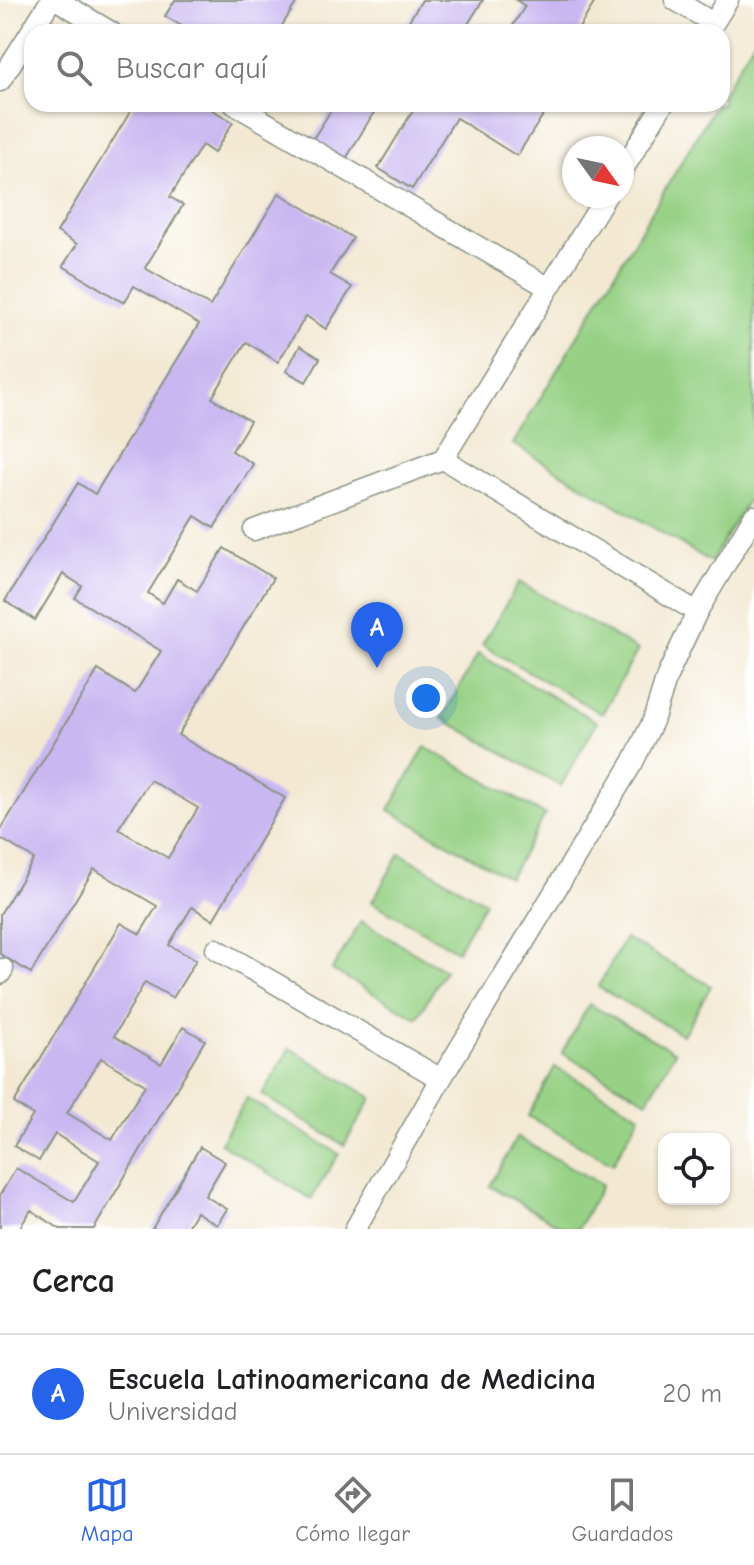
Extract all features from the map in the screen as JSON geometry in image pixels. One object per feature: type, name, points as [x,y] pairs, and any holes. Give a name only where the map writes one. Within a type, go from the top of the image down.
[{"type":"lane","points":[[38,24],[54,0],[97,24]]},
{"type":"lane","points":[[675,0],[706,24]]},
{"type":"lane","points":[[713,24],[728,0]]},
{"type":"lane","points":[[0,81],[24,45]]},
{"type":"lane","points":[[248,112],[549,288]]},
{"type":"lane","points":[[634,151],[658,112]]},
{"type":"lane","points":[[254,530],[443,459],[599,208]]},
{"type":"lane","points":[[443,459],[697,612]]},
{"type":"lane","points":[[355,1229],[441,1079],[633,762],[653,721],[667,676],[697,612],[754,516]]},
{"type":"lane","points":[[216,949],[441,1079]]},
{"type":"green space","points":[[754,40],[754,490],[711,562],[513,444],[711,112],[730,112],[730,80]]},
{"type":"green space","points":[[519,582],[638,650],[602,714],[482,645]]},
{"type":"green space","points":[[478,654],[597,722],[561,786],[442,718]]},
{"type":"green space","points":[[425,747],[545,815],[509,878],[389,810]]},
{"type":"green space","points":[[400,853],[485,902],[457,951],[372,902]]},
{"type":"green space","points":[[361,921],[445,970],[417,1018],[332,970]]},
{"type":"green space","points":[[625,938],[711,986],[683,1035],[598,987]]},
{"type":"green space","points":[[589,1004],[675,1052],[647,1101],[562,1053]]},
{"type":"green space","points":[[290,1048],[372,1098],[344,1145],[262,1095]]},
{"type":"green space","points":[[555,1067],[640,1115],[613,1164],[528,1116]]},
{"type":"green space","points":[[247,1098],[339,1154],[311,1199],[220,1143]]},
{"type":"green space","points":[[517,1137],[602,1185],[578,1229],[566,1229],[490,1186]]},
{"type":"building","points":[[175,0],[298,0],[283,24],[178,24],[165,16]]},
{"type":"building","points":[[422,0],[483,0],[468,24],[407,24]]},
{"type":"building","points":[[516,0],[596,0],[581,24],[514,24],[525,6]]},
{"type":"building","points":[[130,112],[216,112],[233,122],[214,153],[202,145],[170,197],[183,205],[145,268],[210,306],[279,193],[353,238],[330,274],[352,287],[326,329],[306,316],[278,362],[246,342],[212,398],[250,421],[232,451],[253,464],[214,528],[195,516],[148,593],[163,603],[177,579],[197,591],[224,548],[273,578],[178,735],[285,798],[213,920],[192,907],[169,945],[196,960],[173,998],[145,982],[114,1036],[161,1064],[183,1027],[205,1040],[94,1229],[60,1229],[31,1210],[19,1229],[0,1229],[0,1195],[16,1168],[74,1202],[99,1161],[55,1134],[39,1161],[14,1146],[33,1115],[14,1103],[121,923],[140,934],[157,906],[94,869],[31,973],[0,954],[0,914],[34,859],[0,838],[0,831],[98,670],[135,693],[161,651],[75,598],[82,586],[63,574],[35,620],[5,601],[78,483],[95,494],[199,324],[134,286],[124,303],[63,266],[77,244],[57,232]],"holes":[[[150,780],[198,808],[168,858],[118,829]],[[101,1058],[145,1085],[112,1140],[67,1113]]]},
{"type":"building","points":[[330,112],[374,112],[344,162],[311,142]]},
{"type":"building","points":[[412,112],[545,112],[517,156],[456,118],[412,189],[378,168]]},
{"type":"building","points":[[300,346],[320,358],[306,382],[286,371]]},
{"type":"building","points":[[200,1147],[225,1162],[205,1196],[227,1209],[217,1225],[196,1212],[186,1229],[152,1229]]},
{"type":"place","name":"Escuela Latinoamericana de Medicina","points":[[377,668]]}]
